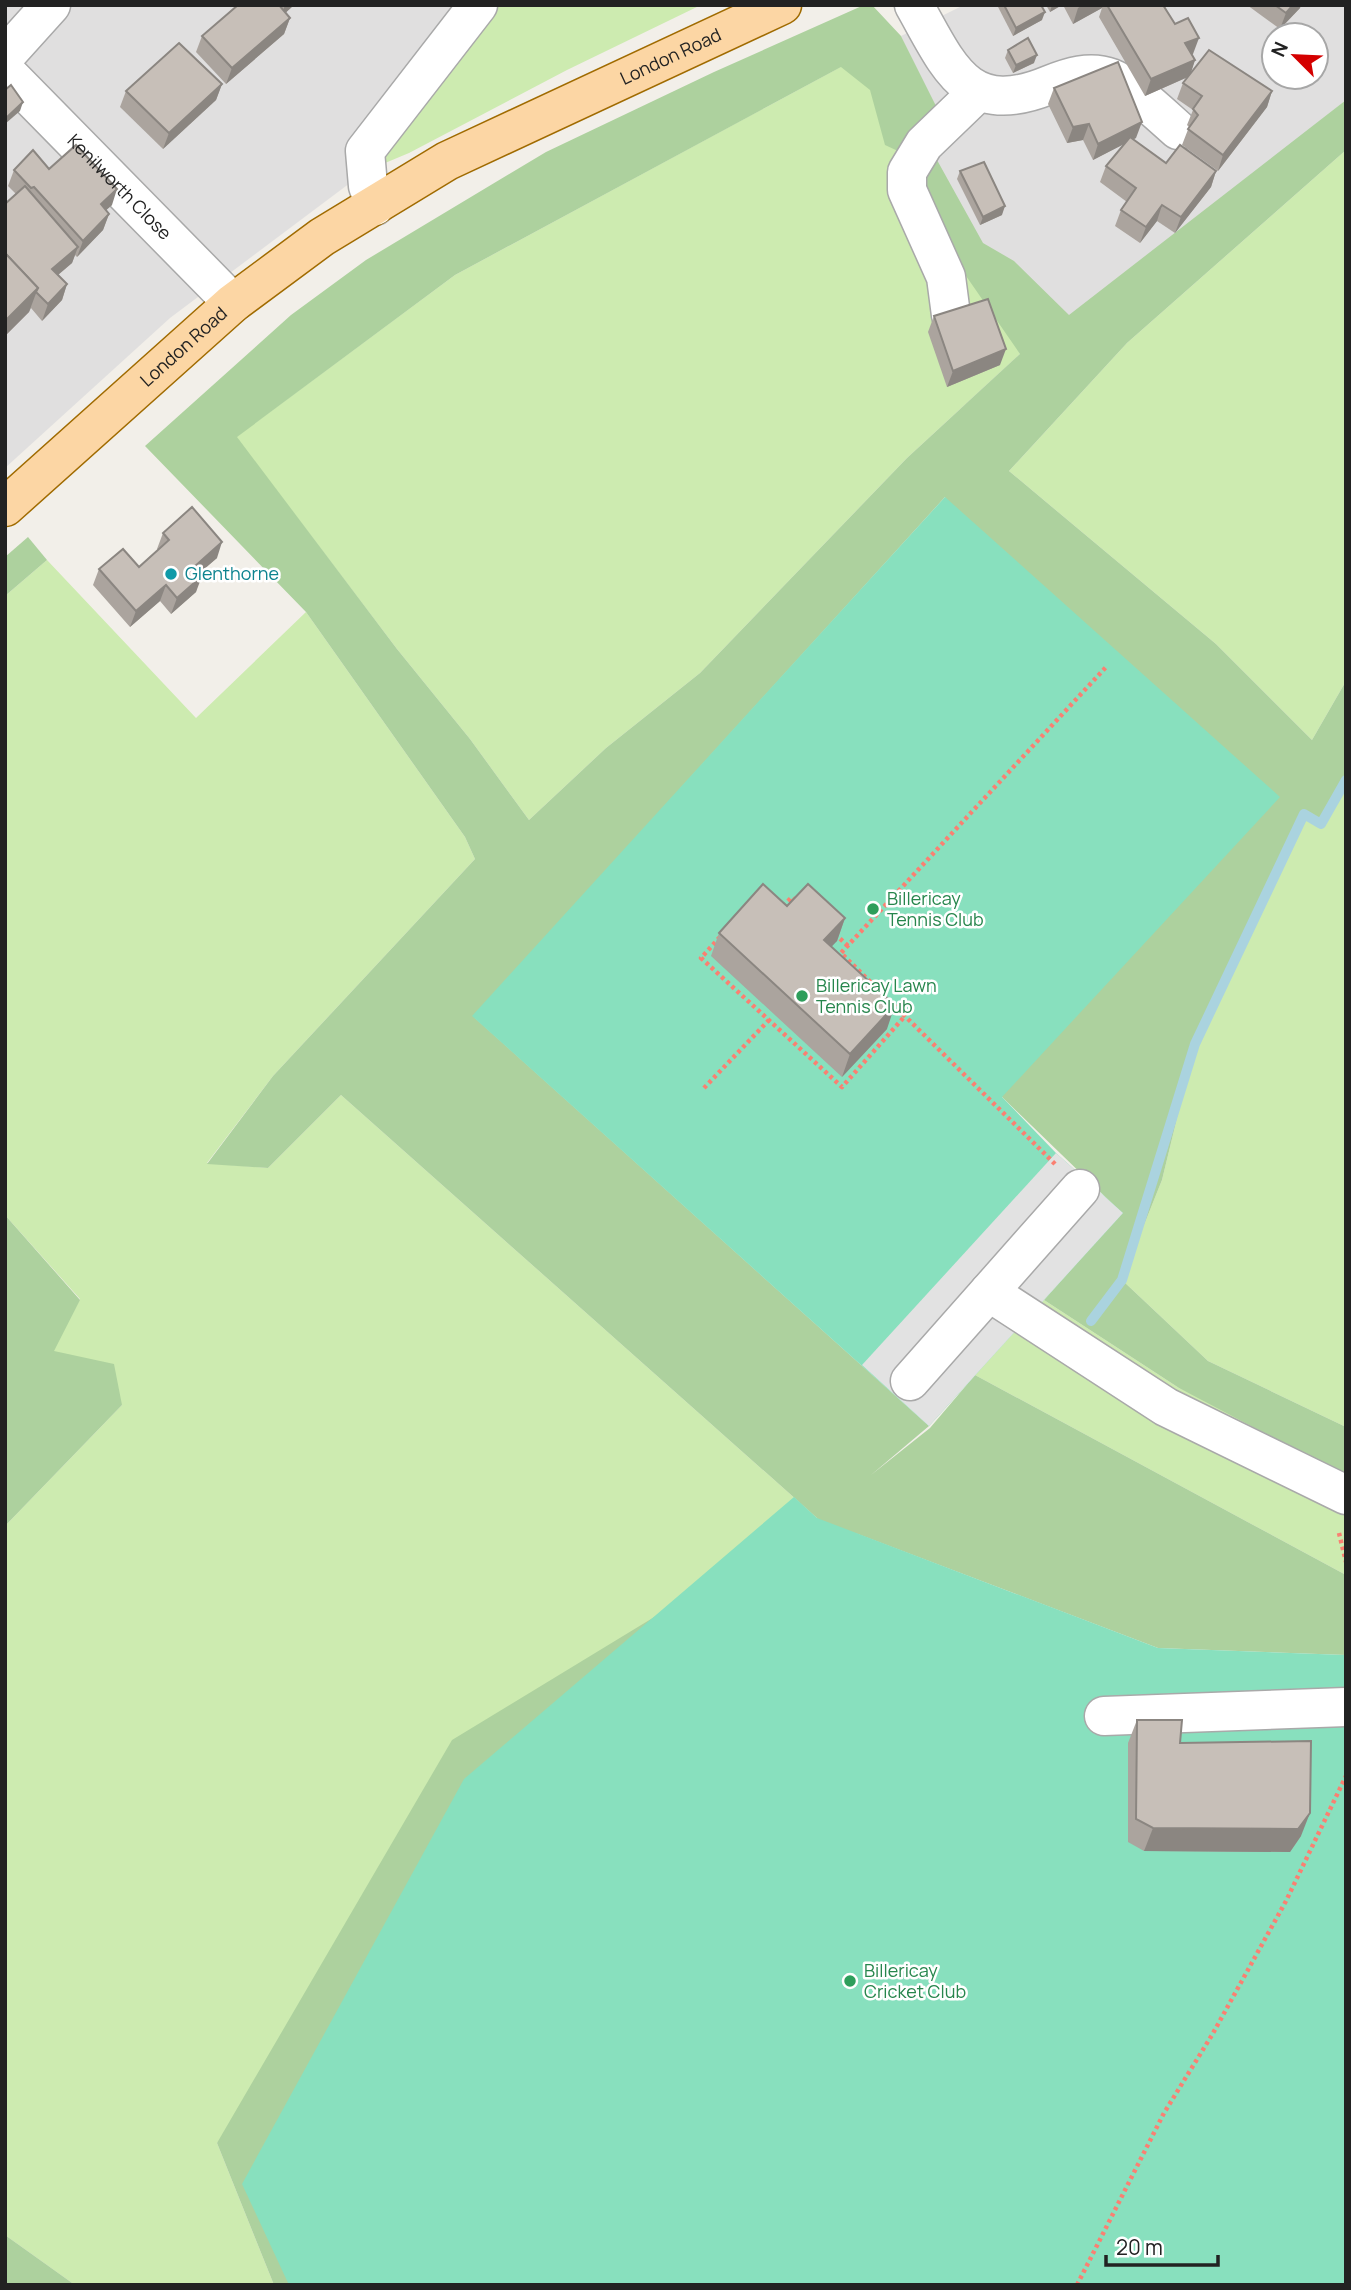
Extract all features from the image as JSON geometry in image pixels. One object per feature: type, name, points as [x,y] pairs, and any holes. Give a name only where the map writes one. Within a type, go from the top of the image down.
[{"type":"main road","name":"London Road","points":[[5,507],[233,303],[322,237],[447,160],[782,5]]},
{"type":"street","points":[[5,56],[51,5]]},
{"type":"street","points":[[375,206],[368,186],[365,151],[478,5]]},
{"type":"street","points":[[914,5],[958,77],[978,92],[1004,96],[1030,93],[1070,76],[1092,74],[1112,78],[1178,130]]},
{"type":"street","name":"Kenilworth Close","points":[[5,71],[233,303]]},
{"type":"street","points":[[951,314],[946,277],[907,190],[907,172],[924,144],[978,92]]},
{"type":"street","points":[[910,1381],[1080,1189]]},
{"type":"street","points":[[989,1292],[1166,1407],[1346,1495]]},
{"type":"street","points":[[1104,1716],[1346,1707]]},
{"type":"path","points":[[1080,1189],[841,953],[1107,666]]},
{"type":"path","points":[[774,916],[792,897],[801,905]]},
{"type":"path","points":[[729,927],[701,958],[842,1087],[905,1016]]},
{"type":"path","points":[[829,930],[848,946]]},
{"type":"path","points":[[704,1088],[769,1020]]},
{"type":"path","points":[[1077,2285],[1164,2113],[1212,2035],[1286,1901],[1346,1776]]},
{"type":"shaded area","points":[[5,5],[478,5],[366,171],[170,318],[5,468]]},
{"type":"shaded area","points":[[964,5],[1346,5],[1346,100],[945,421],[898,151],[921,119],[937,110],[901,36]]},
{"type":"shaded area","points":[[1056,1153],[1123,1213],[929,1426],[862,1365]]},
{"type":"green space","points":[[478,5],[701,5],[567,70],[409,153],[366,171]]},
{"type":"green space","points":[[864,5],[872,5],[901,36],[938,110],[921,119],[898,151],[885,145],[870,90],[841,67],[455,275],[237,437],[397,649],[470,739],[529,820],[606,748],[700,673],[907,458],[1020,354],[964,273],[914,172],[937,160],[983,243],[1014,261],[1069,315],[1346,100],[1346,150],[1127,343],[1009,471],[1216,644],[1312,740],[1346,681],[1346,780],[1321,824],[1304,815],[1195,1044],[1162,1180],[1122,1280],[1208,1361],[1346,1427],[1346,1476],[1179,1388],[1044,1300],[1122,1213],[1002,1097],[945,497],[475,1018],[929,1426],[871,1475],[930,1428],[975,1375],[1346,1575],[1346,1655],[1158,1648],[855,1533],[317,2285],[274,2285],[217,2143],[452,1740],[817,1518],[341,1095],[268,1168],[207,1164],[273,1076],[475,859],[465,837],[306,612],[145,446],[291,315],[366,260],[546,152],[714,72]]},
{"type":"green space","points":[[861,56],[1020,354],[907,458],[700,673],[606,748],[529,820],[470,739],[397,649],[236,437],[455,275]]},
{"type":"green space","points":[[1346,150],[1346,681],[1312,740],[1216,644],[1009,471],[1127,343]]},
{"type":"green space","name":"Billericay Tennis Club","points":[[945,497],[1280,797],[1002,1097],[1056,1153],[1123,1213],[929,1426],[472,1016]]},
{"type":"green space","points":[[28,537],[47,560],[5,596],[5,557]]},
{"type":"green space","points":[[47,560],[196,718],[306,612],[465,837],[475,859],[273,1076],[207,1163],[268,1168],[341,1095],[817,1518],[217,2143],[274,2285],[75,2285],[5,2235],[5,1526],[122,1405],[53,1351],[80,1299],[5,1215],[5,596]]},
{"type":"green space","points":[[1346,780],[1346,1427],[1208,1361],[1122,1280],[1162,1180],[1195,1044],[1304,814],[1321,824]]},
{"type":"green space","points":[[5,1215],[80,1300],[54,1351],[114,1364],[122,1405],[5,1526]]},
{"type":"green space","points":[[1044,1300],[1179,1388],[1346,1466],[1346,1575],[975,1375]]},
{"type":"green space","name":"Billericay Cricket Club","points":[[794,1497],[817,1518],[1158,1648],[1346,1655],[1346,2285],[289,2285],[242,2184],[464,1779]]},
{"type":"green space","points":[[5,2235],[75,2285],[5,2285]]},
{"type":"building","points":[[238,5],[279,5],[290,18],[232,68],[202,36]]},
{"type":"building","points":[[1004,5],[1041,5],[1045,12],[1016,28]]},
{"type":"building","points":[[1107,5],[1163,5],[1175,24],[1188,18],[1199,38],[1185,43],[1195,60],[1151,79]]},
{"type":"building","points":[[1275,5],[1293,5],[1286,13]]},
{"type":"building","points":[[1028,38],[1037,55],[1016,65],[1008,50]]},
{"type":"building","points":[[179,43],[222,84],[169,133],[126,91]]},
{"type":"building","points":[[1209,50],[1260,83],[1260,91],[1272,91],[1223,155],[1188,129],[1198,115],[1193,109],[1202,96],[1183,83]]},
{"type":"building","points":[[1118,62],[1142,122],[1098,144],[1089,124],[1073,127],[1054,88]]},
{"type":"building","points":[[11,85],[23,102],[5,119],[5,90]]},
{"type":"building","points":[[1130,137],[1166,163],[1180,145],[1216,171],[1181,217],[1162,205],[1146,227],[1121,210],[1136,188],[1106,166]]},
{"type":"building","points":[[76,145],[117,189],[101,204],[109,214],[83,241],[34,187],[31,188],[14,170],[33,150],[49,169]]},
{"type":"building","points":[[984,162],[1005,206],[983,217],[960,171]]},
{"type":"building","points":[[25,186],[78,247],[52,269],[67,284],[48,304],[36,292],[38,288],[5,253],[5,204]]},
{"type":"building","points":[[5,253],[38,288],[5,321]]},
{"type":"building","points":[[988,299],[1006,349],[953,371],[934,316]]},
{"type":"building","name":"Glenthorne","points":[[192,507],[222,542],[194,567],[202,576],[177,598],[166,585],[136,611],[99,569],[123,549],[139,567],[169,540],[163,533]]},
{"type":"building","name":"Billericay Lawn Tennis Club","points":[[763,884],[787,906],[808,884],[845,918],[824,940],[895,1005],[850,1054],[719,933]]},
{"type":"building","points":[[1137,1720],[1182,1720],[1180,1743],[1311,1741],[1310,1813],[1298,1829],[1153,1828],[1136,1819]]},
{"type":"waterway","points":[[1091,1321],[1122,1280],[1195,1044],[1304,814],[1321,824],[1346,780]]},
{"type":"place","name":"Glenthorne","points":[[171,574]]},
{"type":"place","name":"Billericay Tennis Club","points":[[873,909]]},
{"type":"place","name":"Billericay Lawn Tennis Club","points":[[802,996]]},
{"type":"place","name":"Billericay Cricket Club","points":[[850,1981]]}]
